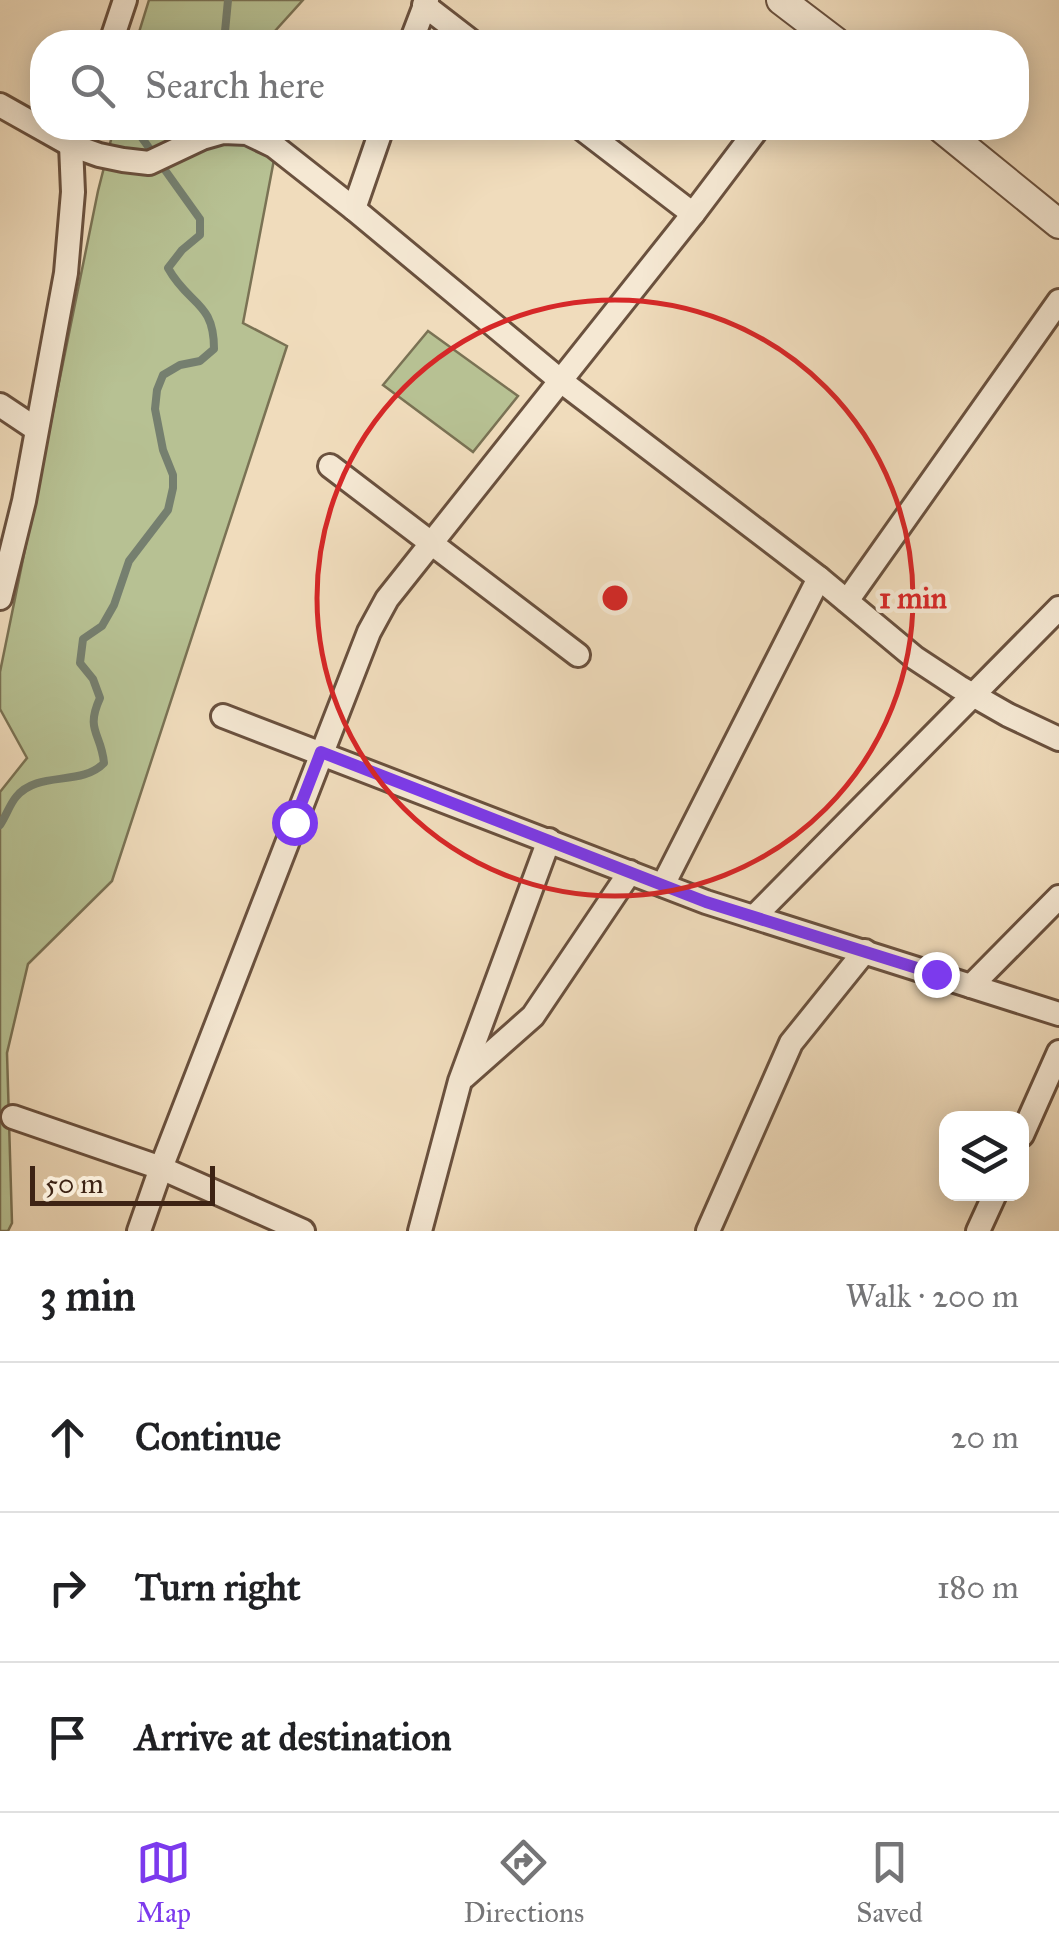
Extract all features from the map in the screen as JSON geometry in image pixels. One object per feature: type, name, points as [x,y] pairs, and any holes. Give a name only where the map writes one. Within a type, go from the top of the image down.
[{"type":"street","points":[[115,30],[125,0]]},
{"type":"street","points":[[781,0],[816,30]]},
{"type":"street","points":[[415,30],[425,3],[458,30]]},
{"type":"street","points":[[0,105],[30,117]]},
{"type":"street","points":[[0,598],[24,501],[66,273],[75,140]]},
{"type":"street","points":[[80,140],[99,156],[158,159],[198,140]]},
{"type":"street","points":[[262,140],[354,209],[561,381],[819,578],[915,658],[1008,715],[1059,740]]},
{"type":"street","points":[[354,209],[378,140]]},
{"type":"street","points":[[597,140],[693,214]]},
{"type":"street","points":[[139,1231],[368,632],[387,599],[749,140]]},
{"type":"street","points":[[955,140],[1059,224]]},
{"type":"street","points":[[847,601],[1059,301]]},
{"type":"street","points":[[0,405],[36,429]]},
{"type":"street","points":[[330,466],[578,655]]},
{"type":"street","points":[[664,885],[819,578]]},
{"type":"street","points":[[754,916],[1059,608]]},
{"type":"street","points":[[223,716],[664,885],[1059,1014]]},
{"type":"street","points":[[420,1231],[460,1081],[549,840]]},
{"type":"street","points":[[460,1081],[533,1016],[630,872]]},
{"type":"street","points":[[971,986],[1059,897]]},
{"type":"street","points":[[708,1231],[791,1042],[865,951]]},
{"type":"street","points":[[1029,1120],[1059,1052]]},
{"type":"street","points":[[13,1117],[161,1168],[303,1231]]},
{"type":"street","points":[[982,1230],[992,1201]]},
{"type":"green space","points":[[149,0],[303,0],[276,30],[140,30]]},
{"type":"green space","points":[[111,140],[278,140],[243,323],[287,346],[112,881],[28,964],[7,1053],[12,1223],[8,1231],[0,1231],[0,792],[27,758],[0,709],[0,672]]},
{"type":"green space","points":[[428,331],[518,396],[473,452],[383,385]]},
{"type":"waterway","points":[[225,30],[228,0]]},
{"type":"waterway","points":[[0,825],[25,789],[84,775],[104,763],[94,725],[100,698],[93,679],[80,663],[83,639],[102,626],[114,605],[129,561],[168,510],[173,475],[163,450],[155,409],[163,375],[180,365],[200,361],[214,349],[205,312],[168,268],[200,235],[200,219],[143,140]]},
{"type":"route","points":[[294,822],[321,752],[706,902],[936,974]]}]
